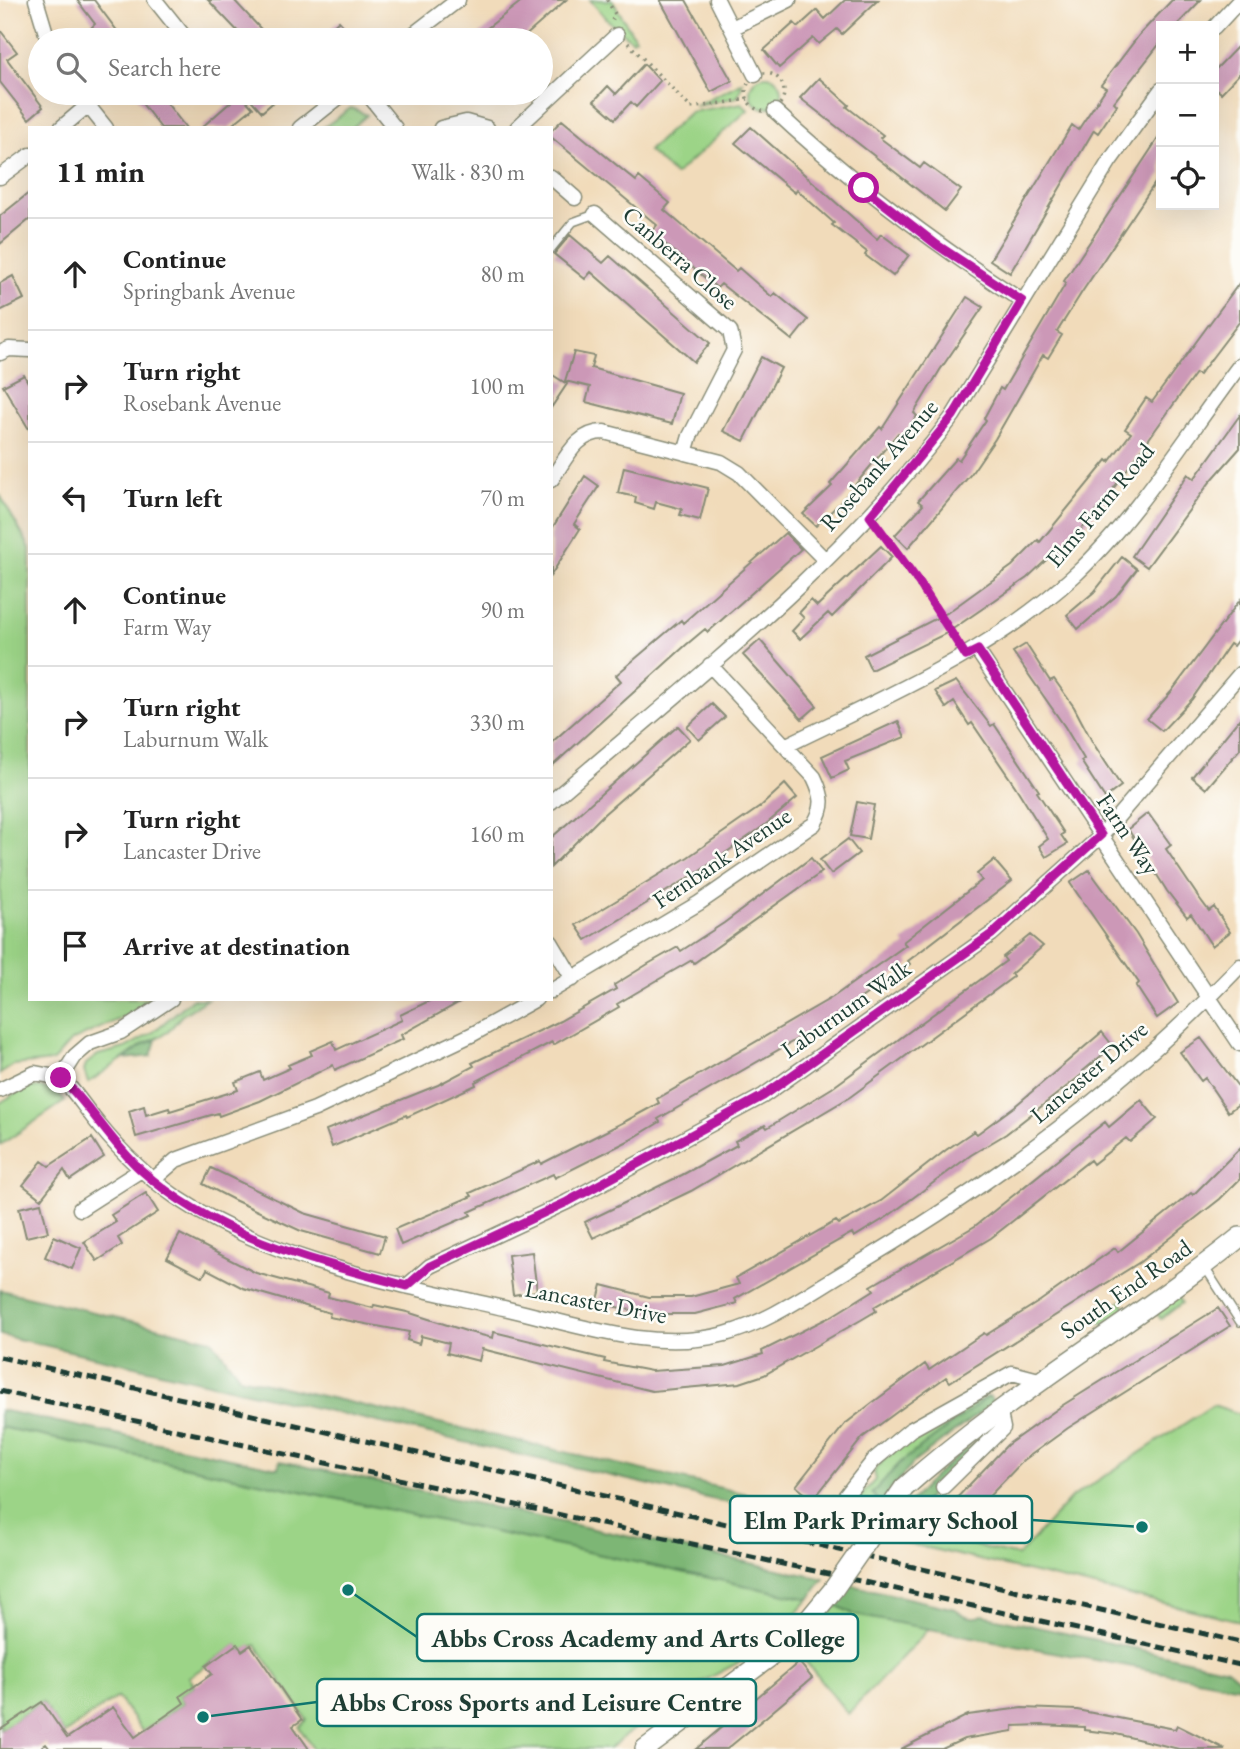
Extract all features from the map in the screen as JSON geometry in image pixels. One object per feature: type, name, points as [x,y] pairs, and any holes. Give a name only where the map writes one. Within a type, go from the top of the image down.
[{"type":"street","points":[[36,0],[44,28]]},
{"type":"street","points":[[155,0],[177,28]]},
{"type":"street","points":[[418,28],[442,4],[458,0]]},
{"type":"street","points":[[717,0],[755,75]]},
{"type":"street","points":[[732,29],[789,0]]},
{"type":"street","points":[[1219,23],[1240,0]]},
{"type":"street","points":[[553,95],[617,35]]},
{"type":"street","name":"Rosebank Avenue","points":[[553,800],[710,665],[825,561],[870,516],[953,416],[1109,162],[1156,97]]},
{"type":"street","points":[[303,126],[329,105]]},
{"type":"street","points":[[377,105],[393,126]]},
{"type":"street","points":[[519,126],[542,105]]},
{"type":"street","points":[[63,126],[87,106],[104,126]]},
{"type":"street","points":[[775,111],[864,188],[926,237],[1022,301]]},
{"type":"street","points":[[449,126],[466,122],[480,126]]},
{"type":"street","points":[[0,177],[28,156]]},
{"type":"street","points":[[553,179],[575,198]]},
{"type":"street","name":"Canberra Close","points":[[595,214],[730,331],[734,350],[690,436],[685,453]]},
{"type":"street","points":[[0,353],[9,349],[28,350]]},
{"type":"street","name":"Elms Farm Road","points":[[785,746],[972,653],[1040,605],[1078,572],[1142,496],[1240,365]]},
{"type":"street","points":[[553,478],[579,440],[589,432],[604,432],[721,462],[739,472],[825,561]]},
{"type":"street","name":"Farm Way","points":[[972,653],[1101,835],[1240,1044]]},
{"type":"street","name":"Fernbank Avenue","points":[[553,990],[699,902],[814,824],[822,811],[823,795],[814,777],[710,665]]},
{"type":"street","name":"Laburnum Walk","points":[[407,1286],[430,1266],[567,1202],[763,1096],[992,934],[1101,835],[1240,674]]},
{"type":"street","points":[[553,945],[573,979]]},
{"type":"street","name":"Lancaster Drive","points":[[61,1078],[141,1170],[204,1214],[253,1239],[303,1258],[407,1286],[637,1339],[688,1341],[727,1333],[776,1313],[975,1191],[1078,1113],[1209,998],[1240,966]]},
{"type":"street","points":[[0,1090],[35,1073],[61,1078],[75,1056],[90,1043],[121,1032],[167,1001]]},
{"type":"street","points":[[153,1180],[176,1160],[315,1109],[473,1034],[532,1001]]},
{"type":"street","points":[[80,1209],[141,1170]]},
{"type":"street","name":"South End Road","points":[[645,1749],[790,1642],[833,1590],[904,1488],[952,1445],[999,1409],[1204,1266],[1240,1237]]},
{"type":"street","points":[[844,1498],[874,1460],[910,1430],[1012,1373],[1040,1380]]},
{"type":"street","points":[[943,1487],[1003,1428],[999,1409]]},
{"type":"lane","points":[[553,247],[573,222],[595,214]]},
{"type":"lane","points":[[1204,1266],[1240,1322]]},
{"type":"path","points":[[607,0],[615,14],[610,25],[617,35],[638,51],[691,108],[748,99]]},
{"type":"path","points":[[768,71],[779,81],[781,103],[775,111],[759,111],[748,99],[748,84],[755,75],[768,71]]},
{"type":"path","points":[[870,516],[972,653]]},
{"type":"green space","points":[[590,0],[612,0],[635,38],[632,40],[615,28]]},
{"type":"green space","points":[[766,76],[777,81],[782,92],[777,103],[766,108],[755,103],[750,92],[755,81]]},
{"type":"green space","points":[[743,82],[738,97],[694,106]]},
{"type":"green space","points":[[742,103],[748,110],[675,175],[648,151],[690,112]]},
{"type":"green space","points":[[351,108],[367,115],[354,126],[326,126]]},
{"type":"green space","points":[[0,495],[28,544],[28,1001],[147,1001],[131,1014],[71,1041],[53,1061],[14,1065],[0,1074]]},
{"type":"green space","points":[[190,1001],[204,1001],[181,1016],[168,1032],[144,1044],[88,1083],[84,1071],[86,1064],[98,1055],[125,1048],[152,1033]]},
{"type":"green space","points":[[156,1040],[151,1056],[124,1059],[144,1044]]},
{"type":"green space","points":[[27,1086],[55,1090],[65,1101],[0,1145],[0,1103]]},
{"type":"green space","points":[[0,1290],[212,1340],[240,1377],[864,1521],[854,1532],[0,1335]]},
{"type":"green space","points":[[1177,1295],[1182,1303],[1161,1319],[1155,1311]]},
{"type":"green space","points":[[1122,1301],[1126,1309],[1102,1325],[1096,1317]]},
{"type":"green space","points":[[989,1396],[900,1463],[872,1493],[880,1503],[864,1521],[822,1510],[833,1497],[851,1507],[876,1479],[874,1472],[877,1466],[916,1431]]},
{"type":"green space","points":[[989,1396],[994,1402],[913,1463],[880,1503],[872,1493],[900,1463]]},
{"type":"green space","points":[[1213,1405],[1240,1414],[1240,1621],[885,1538],[891,1529],[900,1528],[1018,1556],[1071,1498]]},
{"type":"green space","points":[[0,1410],[278,1468],[280,1461],[824,1579],[809,1599],[0,1427]]},
{"type":"green space","points":[[999,1423],[900,1528],[891,1529],[927,1484]]},
{"type":"green space","points":[[0,1427],[809,1599],[766,1645],[751,1656],[671,1698],[609,1749],[313,1749],[299,1727],[307,1720],[256,1645],[242,1651],[237,1645],[189,1677],[195,1686],[180,1696],[184,1703],[143,1732],[117,1697],[64,1734],[42,1702],[0,1730]],"holes":[[[718,1633],[729,1646],[713,1660],[702,1648]]]},
{"type":"green space","points":[[851,1585],[955,1609],[968,1616],[983,1615],[1227,1669],[1240,1680],[1240,1687],[855,1615],[836,1605]]},
{"type":"green space","points":[[836,1605],[855,1615],[930,1628],[848,1714],[798,1652]]},
{"type":"building","points":[[77,0],[94,0],[115,28],[91,28],[95,24]]},
{"type":"building","points":[[208,0],[234,0],[260,28],[235,28]]},
{"type":"building","points":[[523,0],[566,0],[534,28],[487,28]]},
{"type":"building","points":[[660,0],[686,0],[732,81],[711,92]]},
{"type":"building","points":[[845,0],[878,0],[842,34],[837,29],[819,44],[813,38],[779,68],[764,50],[794,23],[798,27],[817,10],[825,19]]},
{"type":"building","points":[[1172,0],[1201,0],[1181,21],[1156,21],[1156,48],[1114,102],[1117,105],[1098,133],[1094,130],[1010,273],[990,260],[1072,125],[1078,130],[1106,88],[1101,85],[1140,34]]},
{"type":"building","points":[[339,21],[345,28],[331,28]]},
{"type":"building","points":[[0,30],[17,52],[7,59],[28,87],[28,105],[43,107],[29,119],[0,82]]},
{"type":"building","points":[[1240,44],[1240,73],[1221,93],[1219,66]]},
{"type":"building","points":[[644,64],[660,81],[636,107],[631,102],[615,119],[594,101],[608,86],[616,94]]},
{"type":"building","points":[[819,78],[849,105],[847,107],[883,135],[880,138],[920,168],[924,163],[961,190],[945,211],[800,98]]},
{"type":"building","points":[[143,105],[168,105],[184,126],[159,126]]},
{"type":"building","points":[[227,105],[250,105],[253,108],[230,126],[203,126]]},
{"type":"building","points":[[256,105],[270,105],[262,112]]},
{"type":"building","points":[[562,120],[636,181],[639,177],[670,203],[664,210],[736,271],[739,268],[772,297],[775,293],[808,320],[792,340],[721,284],[717,288],[651,232],[657,225],[553,139],[553,129]]},
{"type":"building","points":[[751,127],[877,239],[881,234],[909,255],[893,276],[865,255],[867,252],[832,225],[834,223],[797,190],[795,193],[735,143]]},
{"type":"building","points":[[1156,142],[1156,181],[1082,292],[1057,332],[1062,335],[1048,358],[1043,355],[995,439],[971,474],[908,548],[895,535],[923,505],[918,501],[956,458],[959,460],[986,420],[984,418],[1000,388],[1003,390],[1066,283],[1064,281]]},
{"type":"building","points":[[28,194],[28,221],[0,244],[0,216]]},
{"type":"building","points":[[570,235],[603,263],[610,256],[710,343],[694,362],[591,272],[585,279],[554,254]]},
{"type":"building","points":[[13,276],[24,299],[0,311],[0,283]]},
{"type":"building","points":[[1240,282],[1240,321],[1199,375],[1196,373],[1098,510],[1061,553],[1057,550],[1027,578],[947,633],[871,670],[864,655],[947,613],[1012,566],[1038,540],[1040,542],[1107,460],[1109,462],[1131,433],[1125,429],[1146,398],[1152,402]]},
{"type":"building","points":[[967,297],[983,307],[940,370],[914,413],[917,416],[902,436],[898,433],[840,503],[816,526],[803,514],[832,486],[830,484],[880,427],[882,429]]},
{"type":"building","points":[[574,352],[594,356],[591,368],[680,393],[672,424],[586,402],[590,387],[565,381]]},
{"type":"building","points":[[761,357],[781,368],[744,441],[723,431]]},
{"type":"building","points":[[24,375],[28,382],[28,428],[3,386]]},
{"type":"building","points":[[553,375],[567,384],[553,405]]},
{"type":"building","points":[[1240,415],[1240,448],[1210,482],[1147,567],[1132,556],[1188,474],[1194,479]]},
{"type":"building","points":[[624,467],[708,488],[700,520],[680,515],[682,509],[656,502],[654,509],[635,503],[636,497],[618,493]]},
{"type":"building","points":[[585,476],[599,486],[574,524],[580,529],[553,572],[553,527]]},
{"type":"building","points":[[785,533],[801,549],[708,632],[705,629],[686,645],[553,765],[553,741],[621,681],[616,675],[681,620],[683,623]]},
{"type":"building","points":[[881,546],[892,557],[832,617],[828,613],[800,639],[792,631],[804,618],[799,613],[811,600],[817,606]]},
{"type":"building","points":[[1122,557],[1137,569],[1116,596],[1078,629],[1067,615],[1094,592]]},
{"type":"building","points":[[1240,600],[1240,637],[1233,646],[1230,644],[1192,699],[1162,731],[1147,719],[1171,692]]},
{"type":"building","points":[[760,640],[817,706],[802,719],[743,655]]},
{"type":"building","points":[[1026,644],[1050,681],[1054,679],[1074,707],[1121,786],[1105,798],[1081,761],[1084,759],[1065,727],[1013,652]]},
{"type":"building","points":[[956,681],[991,726],[994,724],[1064,833],[1061,835],[1067,844],[1046,857],[1039,846],[1048,839],[1015,786],[972,723],[969,725],[954,702],[946,708],[935,691]]},
{"type":"building","points":[[712,704],[725,717],[699,740],[687,727]]},
{"type":"building","points":[[1240,718],[1240,749],[1206,789],[1192,777]]},
{"type":"building","points":[[898,721],[905,737],[845,761],[849,770],[832,778],[822,756]]},
{"type":"building","points":[[678,726],[690,739],[604,814],[553,865],[553,836]]},
{"type":"building","points":[[785,784],[797,798],[765,825],[700,871],[586,940],[576,925],[688,857],[760,807]]},
{"type":"building","points":[[857,802],[874,805],[868,839],[850,836]]},
{"type":"building","points":[[1148,813],[1171,845],[1166,849],[1197,895],[1209,911],[1214,907],[1230,932],[1212,946],[1191,914],[1187,917],[1167,891],[1128,829]]},
{"type":"building","points":[[848,839],[859,853],[831,874],[820,860]]},
{"type":"building","points":[[811,858],[822,872],[694,963],[692,960],[617,1004],[619,1007],[553,1045],[552,1042],[475,1082],[476,1085],[407,1117],[406,1115],[332,1147],[326,1130],[438,1085],[474,1066],[472,1063],[560,1021],[616,989],[614,985],[648,964],[678,947],[681,951],[724,923]]},
{"type":"building","points":[[994,860],[1012,881],[908,961],[910,964],[825,1023],[658,1119],[660,1122],[630,1140],[555,1178],[553,1174],[469,1212],[471,1215],[401,1245],[395,1229],[472,1196],[470,1193],[540,1161],[541,1164],[626,1121],[659,1103],[657,1099],[833,997],[906,945],[903,942],[982,880],[977,874]]},
{"type":"building","points":[[1089,870],[1136,934],[1178,1003],[1157,1018],[1136,986],[1139,983],[1070,883]]},
{"type":"building","points":[[1030,935],[1043,946],[1011,974],[1013,977],[850,1097],[691,1191],[593,1238],[585,1222],[682,1175],[737,1145],[735,1141],[765,1125],[767,1128],[832,1088],[1006,961],[1003,957]]},
{"type":"building","points":[[429,1001],[461,1001],[401,1035],[403,1039],[335,1070],[333,1065],[260,1101],[219,1116],[218,1113],[136,1137],[129,1111],[144,1106],[146,1115],[169,1108],[170,1111],[238,1090],[235,1082],[260,1072],[263,1080],[312,1055],[310,1051],[333,1041],[336,1050],[402,1020],[400,1015]]},
{"type":"building","points":[[1102,1032],[1113,1046],[1083,1071],[1084,1073],[1006,1134],[971,1155],[887,1217],[854,1237],[852,1233],[735,1299],[737,1303],[695,1314],[651,1314],[597,1303],[602,1285],[649,1297],[691,1297],[739,1284],[736,1278],[836,1221],[839,1224],[881,1201],[946,1150],[974,1131],[977,1134],[1015,1106]]},
{"type":"building","points":[[1201,1038],[1240,1089],[1240,1103],[1228,1112],[1205,1078],[1201,1081],[1180,1052]]},
{"type":"building","points":[[1141,1100],[1157,1119],[1130,1142],[1126,1138],[1093,1164],[1090,1160],[991,1238],[874,1307],[876,1311],[764,1375],[740,1383],[652,1391],[482,1349],[479,1361],[447,1353],[449,1343],[421,1336],[419,1344],[407,1340],[409,1332],[329,1317],[330,1313],[243,1288],[207,1269],[203,1277],[167,1258],[180,1234],[256,1273],[329,1293],[328,1297],[373,1308],[374,1305],[407,1312],[493,1338],[494,1332],[605,1359],[604,1362],[651,1371],[725,1366],[763,1354],[762,1351],[832,1316],[874,1290],[871,1286],[975,1226],[1105,1122],[1109,1127]]},
{"type":"building","points":[[92,1138],[104,1157],[70,1180],[64,1170],[41,1199],[23,1185],[42,1161],[49,1166]]},
{"type":"building","points":[[1240,1148],[1240,1179],[1220,1199],[1140,1262],[950,1382],[946,1377],[905,1406],[863,1437],[813,1500],[796,1486],[845,1424],[872,1403],[925,1364],[929,1370],[984,1333],[986,1335],[1040,1301],[1115,1248],[1118,1252],[1191,1193],[1193,1195]]},
{"type":"building","points":[[211,1168],[304,1213],[385,1236],[380,1253],[301,1231],[234,1200],[203,1184]]},
{"type":"building","points":[[146,1193],[158,1212],[118,1238],[122,1245],[97,1261],[84,1242],[116,1222],[111,1215]]},
{"type":"building","points":[[41,1203],[48,1232],[26,1237],[19,1208]]},
{"type":"building","points":[[54,1236],[81,1248],[72,1269],[45,1257]]},
{"type":"building","points":[[532,1252],[537,1291],[513,1295],[508,1255]]},
{"type":"building","points":[[1218,1308],[1230,1326],[1068,1428],[1024,1460],[951,1536],[935,1521],[1007,1445],[1063,1405]]},
{"type":"building","points":[[237,1644],[242,1651],[251,1645],[302,1720],[293,1726],[309,1749],[50,1749],[46,1744],[39,1749],[0,1749],[0,1730],[42,1702],[67,1738],[113,1707],[135,1737],[184,1703],[180,1696],[212,1674],[206,1666]]},
{"type":"building","points":[[799,1662],[812,1678],[727,1749],[696,1749]]},
{"type":"building","points":[[1022,1708],[1077,1710],[1175,1729],[1177,1725],[1225,1749],[1179,1749],[1116,1734],[1084,1730],[1084,1727],[1042,1725],[1013,1726],[1013,1731],[964,1739],[942,1749],[901,1749],[968,1715]]},
{"type":"railway","points":[[0,1357],[1240,1642]]},
{"type":"railway","points":[[0,1391],[1240,1665]]},
{"type":"place","name":"Elm Park Primary School","points":[[1142,1527]]},
{"type":"place","name":"Abbs Cross Academy and Arts College","points":[[348,1590]]},
{"type":"place","name":"Abbs Cross Sports and Leisure Centre","points":[[203,1717]]},
{"type":"route","points":[[61,1078],[74,1090],[99,1125],[141,1170],[204,1214],[253,1239],[303,1258],[407,1286],[430,1266],[567,1202],[763,1096],[992,934],[1101,835],[978,650],[966,656],[920,584],[870,516],[953,416],[1022,301],[937,245],[864,188]]}]
